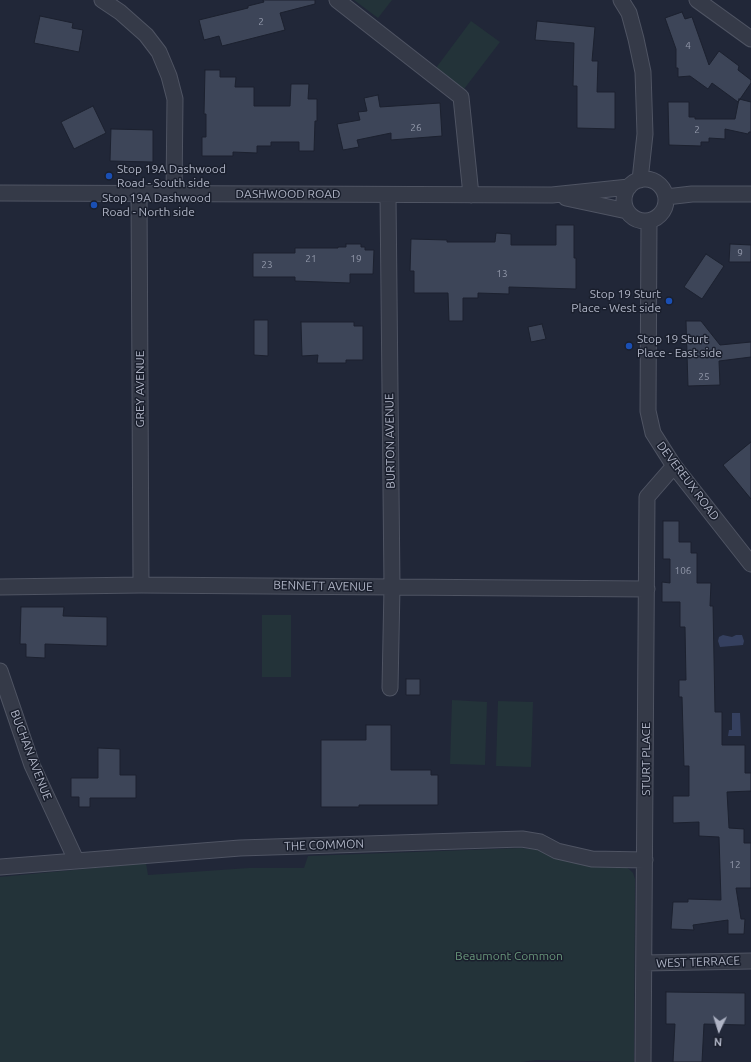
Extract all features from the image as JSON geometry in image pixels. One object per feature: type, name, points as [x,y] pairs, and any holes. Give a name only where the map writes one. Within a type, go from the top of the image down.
[{"type":"street","points":[[102,0],[124,15],[146,35],[159,52],[169,76],[174,99],[174,194]]},
{"type":"street","points":[[337,0],[461,97],[471,195]]},
{"type":"street","points":[[552,195],[635,183],[647,179],[654,181],[664,190],[666,204],[660,215],[649,221],[638,220],[632,217],[627,212],[625,206],[624,199],[635,183],[645,134],[643,72],[629,13],[621,0]]},
{"type":"street","points":[[697,0],[751,39]]},
{"type":"street","name":"DASHWOOD ROAD","points":[[0,193],[552,195]]},
{"type":"street","name":"GREY AVENUE","points":[[139,193],[141,585]]},
{"type":"street","points":[[666,197],[692,194],[751,194]]},
{"type":"street","name":"BURTON AVENUE","points":[[388,195],[392,587],[390,688]]},
{"type":"street","points":[[552,195],[627,212]]},
{"type":"street","name":"DEVEREUX ROAD","points":[[649,221],[648,411],[653,433],[674,466],[751,564]]},
{"type":"street","name":"STURT PLACE","points":[[643,1062],[647,497],[674,466]]},
{"type":"street","name":"BENNETT AVENUE","points":[[0,587],[141,585],[647,589]]},
{"type":"street","name":"BUCHAN AVENUE","points":[[0,671],[32,765],[76,860]]},
{"type":"street","name":"THE COMMON","points":[[0,867],[240,848],[522,839],[540,842],[557,851],[592,859],[645,860]]},
{"type":"street","name":"WEST TERRACE","points":[[644,963],[751,961]]},
{"type":"green space","points":[[354,0],[392,0],[378,18]]},
{"type":"green space","points":[[471,21],[500,42],[461,93],[433,72]]},
{"type":"green space","points":[[262,615],[291,615],[291,677],[262,677]]},
{"type":"green space","points":[[452,700],[487,702],[485,765],[450,764]]},
{"type":"green space","points":[[498,701],[533,702],[531,767],[496,766]]},
{"type":"green space","name":"Beaumont Common","points":[[521,848],[540,850],[553,858],[593,865],[623,866],[633,873],[635,879],[634,1062],[537,1060],[521,1062],[0,1062],[0,877],[146,863],[148,875],[249,868],[304,868],[308,856]]},
{"type":"water","points":[[723,635],[732,637],[742,635],[744,641],[743,645],[720,647],[718,641],[719,637]]},
{"type":"water","points":[[732,713],[740,713],[741,736],[728,736],[729,730],[732,730]]},
{"type":"building","points":[[263,0],[315,0],[315,4],[280,13],[285,30],[222,46],[219,36],[204,40],[199,20],[248,8],[248,6],[264,2]]},
{"type":"building","points":[[682,12],[685,19],[692,17],[709,65],[719,51],[739,66],[738,70],[751,80],[751,83],[738,102],[712,83],[708,89],[690,76],[678,77],[678,68],[676,68],[676,49],[665,18]]},
{"type":"building","points":[[40,16],[73,23],[72,28],[83,30],[79,52],[34,43]]},
{"type":"building","points":[[537,21],[595,27],[592,61],[598,61],[597,92],[615,92],[615,129],[577,128],[577,86],[573,86],[574,43],[535,40]]},
{"type":"building","points":[[205,70],[220,70],[220,77],[236,77],[235,87],[254,87],[254,106],[290,106],[291,84],[309,84],[308,99],[317,99],[317,121],[315,121],[314,151],[299,151],[299,142],[271,142],[271,146],[257,146],[257,153],[233,152],[233,156],[202,156],[202,137],[206,137],[206,114],[204,114]]},
{"type":"building","points":[[378,95],[380,107],[440,103],[442,136],[391,140],[391,133],[357,140],[359,147],[343,150],[337,124],[360,120],[358,112],[367,111],[364,98]]},
{"type":"building","points":[[739,99],[751,102],[751,132],[748,134],[725,129],[725,139],[709,138],[709,142],[701,142],[701,146],[669,145],[668,102],[689,102],[689,117],[695,117],[695,119],[735,119]]},
{"type":"building","points":[[93,106],[106,133],[74,149],[61,122]]},
{"type":"building","points":[[111,129],[153,130],[153,162],[110,161]]},
{"type":"building","points":[[556,225],[574,225],[576,289],[509,287],[509,294],[478,293],[478,298],[463,298],[463,321],[449,321],[448,293],[414,293],[414,271],[410,271],[411,239],[447,240],[447,242],[495,242],[496,233],[511,234],[511,245],[556,245]]},
{"type":"building","points":[[346,244],[361,244],[361,247],[365,247],[365,250],[374,250],[373,274],[350,274],[350,283],[295,281],[295,277],[253,277],[253,253],[295,253],[295,248],[338,248],[346,247]]},
{"type":"building","points":[[730,244],[751,245],[751,262],[729,262]]},
{"type":"building","points":[[706,254],[724,266],[702,299],[684,287]]},
{"type":"building","points":[[254,320],[268,320],[268,356],[254,355]]},
{"type":"building","points":[[686,321],[701,321],[720,345],[751,342],[751,357],[719,361],[720,385],[688,386]]},
{"type":"building","points":[[301,322],[354,322],[354,326],[363,326],[363,360],[346,360],[346,363],[317,363],[318,355],[302,356]]},
{"type":"building","points":[[542,324],[546,339],[531,342],[528,327]]},
{"type":"building","points":[[751,442],[751,499],[723,465]]},
{"type":"building","points":[[663,521],[679,521],[679,542],[691,542],[691,553],[697,553],[697,583],[711,583],[710,606],[713,606],[715,712],[722,712],[722,745],[745,745],[745,773],[751,773],[751,791],[727,792],[729,828],[744,829],[744,843],[751,843],[751,888],[736,888],[741,919],[745,919],[744,934],[728,934],[728,920],[693,925],[694,930],[671,929],[673,902],[688,902],[688,899],[721,900],[719,837],[699,836],[699,822],[673,823],[673,796],[689,796],[689,766],[684,766],[682,697],[679,697],[679,680],[686,680],[685,627],[680,627],[680,602],[662,602],[662,582],[670,583],[670,559],[663,559]]},
{"type":"building","points":[[21,607],[64,607],[63,616],[107,617],[107,646],[45,644],[45,658],[26,657],[26,644],[20,644]]},
{"type":"building","points":[[406,679],[420,679],[420,695],[406,695]]},
{"type":"building","points":[[366,725],[391,725],[391,770],[431,770],[431,775],[438,775],[438,805],[359,805],[359,807],[321,807],[321,740],[366,740]]},
{"type":"building","points":[[98,748],[120,749],[120,775],[136,775],[136,798],[90,798],[90,807],[79,807],[79,797],[71,797],[71,778],[98,778]]},
{"type":"building","points":[[666,992],[745,993],[745,1025],[704,1024],[702,1062],[673,1062],[675,1024],[666,1024]]},
{"type":"place","name":"Stop 19A Dashwood Road - South side","points":[[109,176]]},
{"type":"place","name":"Stop 19A Dashwood Road - North side","points":[[94,205]]},
{"type":"place","name":"Stop 19 Sturt Place - West side","points":[[669,301]]},
{"type":"place","name":"Stop 19 Sturt Place - East side","points":[[629,346]]}]
